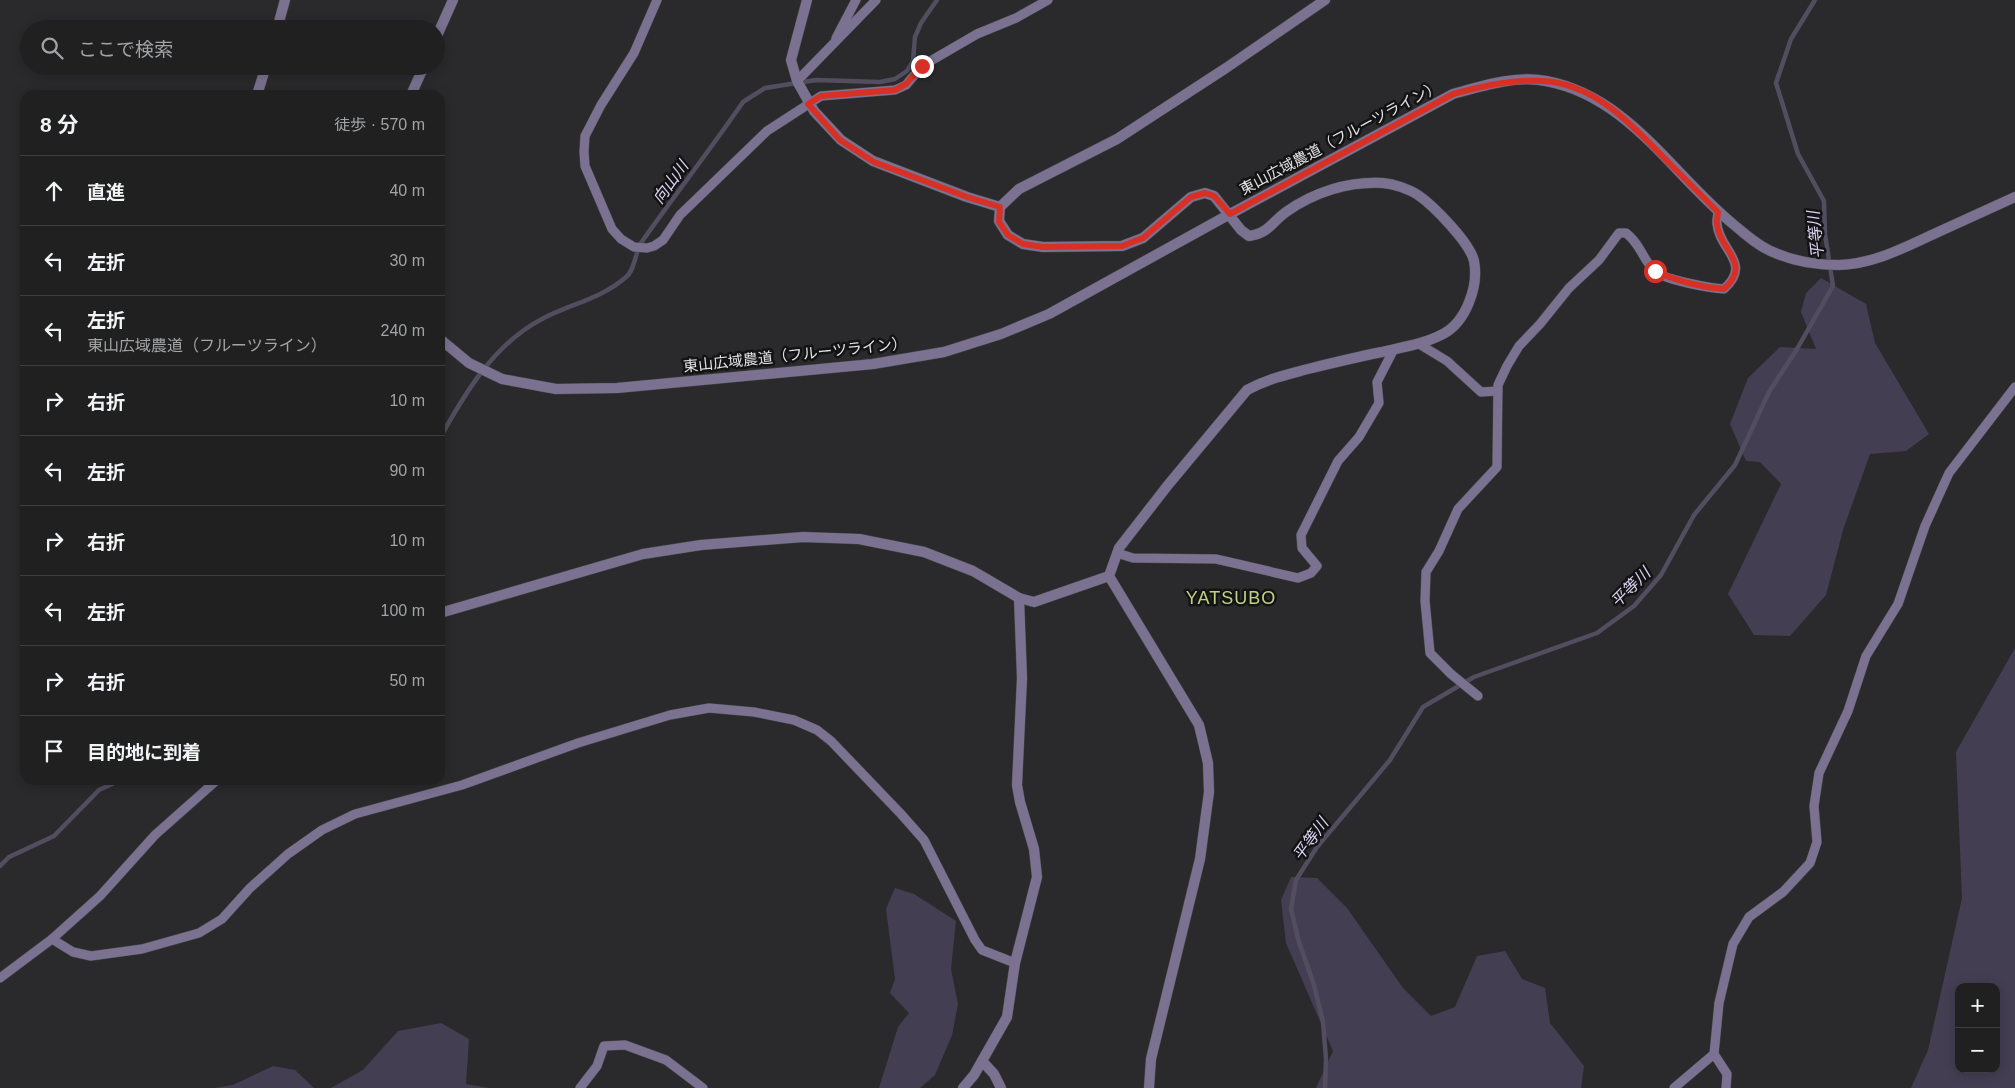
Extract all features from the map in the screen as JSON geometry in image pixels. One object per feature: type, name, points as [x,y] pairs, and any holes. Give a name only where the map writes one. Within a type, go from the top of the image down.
[{"type":"street","points":[[279,20],[285,0]]},
{"type":"street","points":[[444,20],[453,0]]},
{"type":"street","points":[[808,0],[792,60],[797,81],[808,104],[840,140],[874,162],[967,197],[1000,207]]},
{"type":"street","points":[[1109,576],[1117,553],[1174,478],[1247,390],[1264,380],[1419,344],[1445,333],[1461,318],[1468,306],[1475,281],[1474,260],[1464,242],[1447,222],[1418,195],[1384,183],[1359,184],[1323,192],[1297,205],[1262,234],[1249,236],[1241,230],[1214,196],[1205,193],[1191,197],[1143,238],[1122,246],[1043,247],[1023,244],[1008,235],[999,222],[1000,207],[1019,189],[1117,139],[1226,68],[1325,0]]},
{"type":"street","points":[[259,90],[263,75]]},
{"type":"street","points":[[413,90],[420,75]]},
{"type":"street","name":"東山広域農道（フルーツライン）","points":[[445,343],[469,363],[502,379],[556,389],[617,388],[873,364],[944,352],[1001,334],[1049,314],[1453,94],[1486,85],[1516,81],[1545,80],[1571,87],[1600,100],[1628,121],[1718,212],[1748,236],[1772,252],[1806,262],[1841,265],[1889,254],[2015,197]]},
{"type":"street","points":[[445,612],[643,554],[701,545],[803,537],[859,539],[924,552],[974,570],[1019,598],[1034,602],[1109,576]]},
{"type":"street","points":[[1109,576],[1199,725],[1208,763],[1209,792],[1200,859],[1151,1059],[1148,1088]]},
{"type":"street","points":[[963,1088],[974,1075],[1007,1017],[1015,963],[1037,878],[1034,849],[1017,785],[1022,678],[1019,598]]},
{"type":"street","points":[[982,1061],[994,1074],[1001,1088]]},
{"type":"lane","points":[[657,0],[634,53],[601,105],[585,136],[585,166],[612,230],[621,239],[634,247],[654,246],[663,240],[680,215],[767,131],[821,96],[895,90],[906,84],[922,66],[961,43],[977,34],[1016,18],[1048,0]]},
{"type":"lane","points":[[832,47],[856,0]]},
{"type":"lane","points":[[797,81],[876,0]]},
{"type":"lane","points":[[1474,693],[1454,677],[1430,653],[1425,601],[1426,572],[1439,551],[1458,509],[1496,467],[1498,385],[1519,346],[1540,324],[1569,288],[1599,260],[1619,234],[1626,233],[1635,240],[1655,271],[1665,276],[1709,288],[1724,289],[1732,282],[1736,270],[1735,261],[1716,224],[1718,212]]},
{"type":"lane","points":[[1419,344],[1447,361],[1481,392],[1498,391]]},
{"type":"lane","points":[[1117,553],[1133,558],[1216,559],[1298,578],[1311,573],[1317,566],[1302,548],[1301,535],[1338,461],[1359,437],[1379,403],[1377,382],[1394,349]]},
{"type":"lane","points":[[1726,1088],[1727,1074],[1714,1054],[1719,1003],[1733,944],[1749,917],[1783,892],[1810,864],[1816,842],[1814,806],[1819,773],[1848,711],[1866,656],[1898,604],[1925,526],[1950,472],[2015,387]]},
{"type":"lane","points":[[52,939],[73,952],[91,956],[142,949],[199,933],[222,919],[250,888],[288,854],[322,830],[355,814],[462,785],[578,743],[670,715],[709,708],[754,712],[794,720],[817,730],[831,741],[924,840],[975,940],[982,950],[1015,963]]},
{"type":"lane","points":[[0,978],[52,939],[100,896],[155,835],[211,785]]},
{"type":"lane","points":[[580,1088],[597,1066],[604,1046],[625,1045],[666,1060],[703,1088]]},
{"type":"lane","points":[[1674,1088],[1714,1054]]},
{"type":"shaded area","points":[[1821,278],[1866,304],[1875,343],[1929,434],[1906,451],[1870,454],[1843,530],[1826,595],[1790,636],[1754,635],[1728,594],[1781,484],[1760,462],[1746,461],[1730,424],[1748,378],[1780,347],[1816,349],[1801,312],[1806,293]]},
{"type":"shaded area","points":[[2015,648],[2015,1088],[1911,1088],[1928,1050],[1962,898],[1956,752]]},
{"type":"shaded area","points":[[1291,877],[1317,878],[1347,908],[1403,988],[1431,1016],[1455,1007],[1477,956],[1505,951],[1522,979],[1545,988],[1550,1023],[1584,1066],[1581,1088],[1316,1088],[1333,1051],[1286,943],[1281,900]]},
{"type":"shaded area","points":[[895,888],[914,894],[956,921],[951,969],[958,1004],[952,1035],[935,1075],[920,1088],[879,1088],[898,1027],[909,1013],[890,993],[895,979],[886,909]]},
{"type":"shaded area","points":[[441,1023],[469,1039],[466,1084],[489,1088],[331,1088],[363,1070],[398,1031]]},
{"type":"shaded area","points":[[273,1066],[295,1070],[314,1088],[214,1088],[233,1085]]},
{"type":"waterway","name":"向山川","points":[[445,430],[482,371],[509,342],[525,329],[542,319],[606,291],[629,274],[641,243],[743,102],[765,88],[816,80],[880,82],[895,79],[907,71],[913,61],[915,37],[921,23],[937,0]]},
{"type":"waterway","name":"平等川","points":[[1325,1088],[1326,1059],[1323,1022],[1291,909],[1296,880],[1317,847],[1390,760],[1423,707],[1474,677],[1597,633],[1634,606],[1661,575],[1694,515],[1735,465],[1769,392],[1797,349],[1833,286],[1825,234],[1824,201],[1798,154],[1776,83],[1791,39],[1815,0]]},
{"type":"waterway","name":"向山川","points":[[0,866],[9,857],[54,836],[99,790],[110,785]]},
{"type":"district","name":"YATSUBO","points":[[1231,598]]},
{"type":"route","points":[[922,66],[906,84],[895,90],[821,96],[808,104],[840,140],[874,162],[967,197],[1000,207],[999,222],[1008,235],[1023,244],[1043,247],[1122,246],[1143,238],[1191,197],[1205,193],[1214,196],[1230,214],[1453,94],[1486,85],[1516,81],[1545,80],[1571,87],[1600,100],[1628,121],[1718,212],[1716,224],[1735,261],[1736,270],[1732,282],[1724,289],[1709,288],[1665,276],[1655,271]]}]
